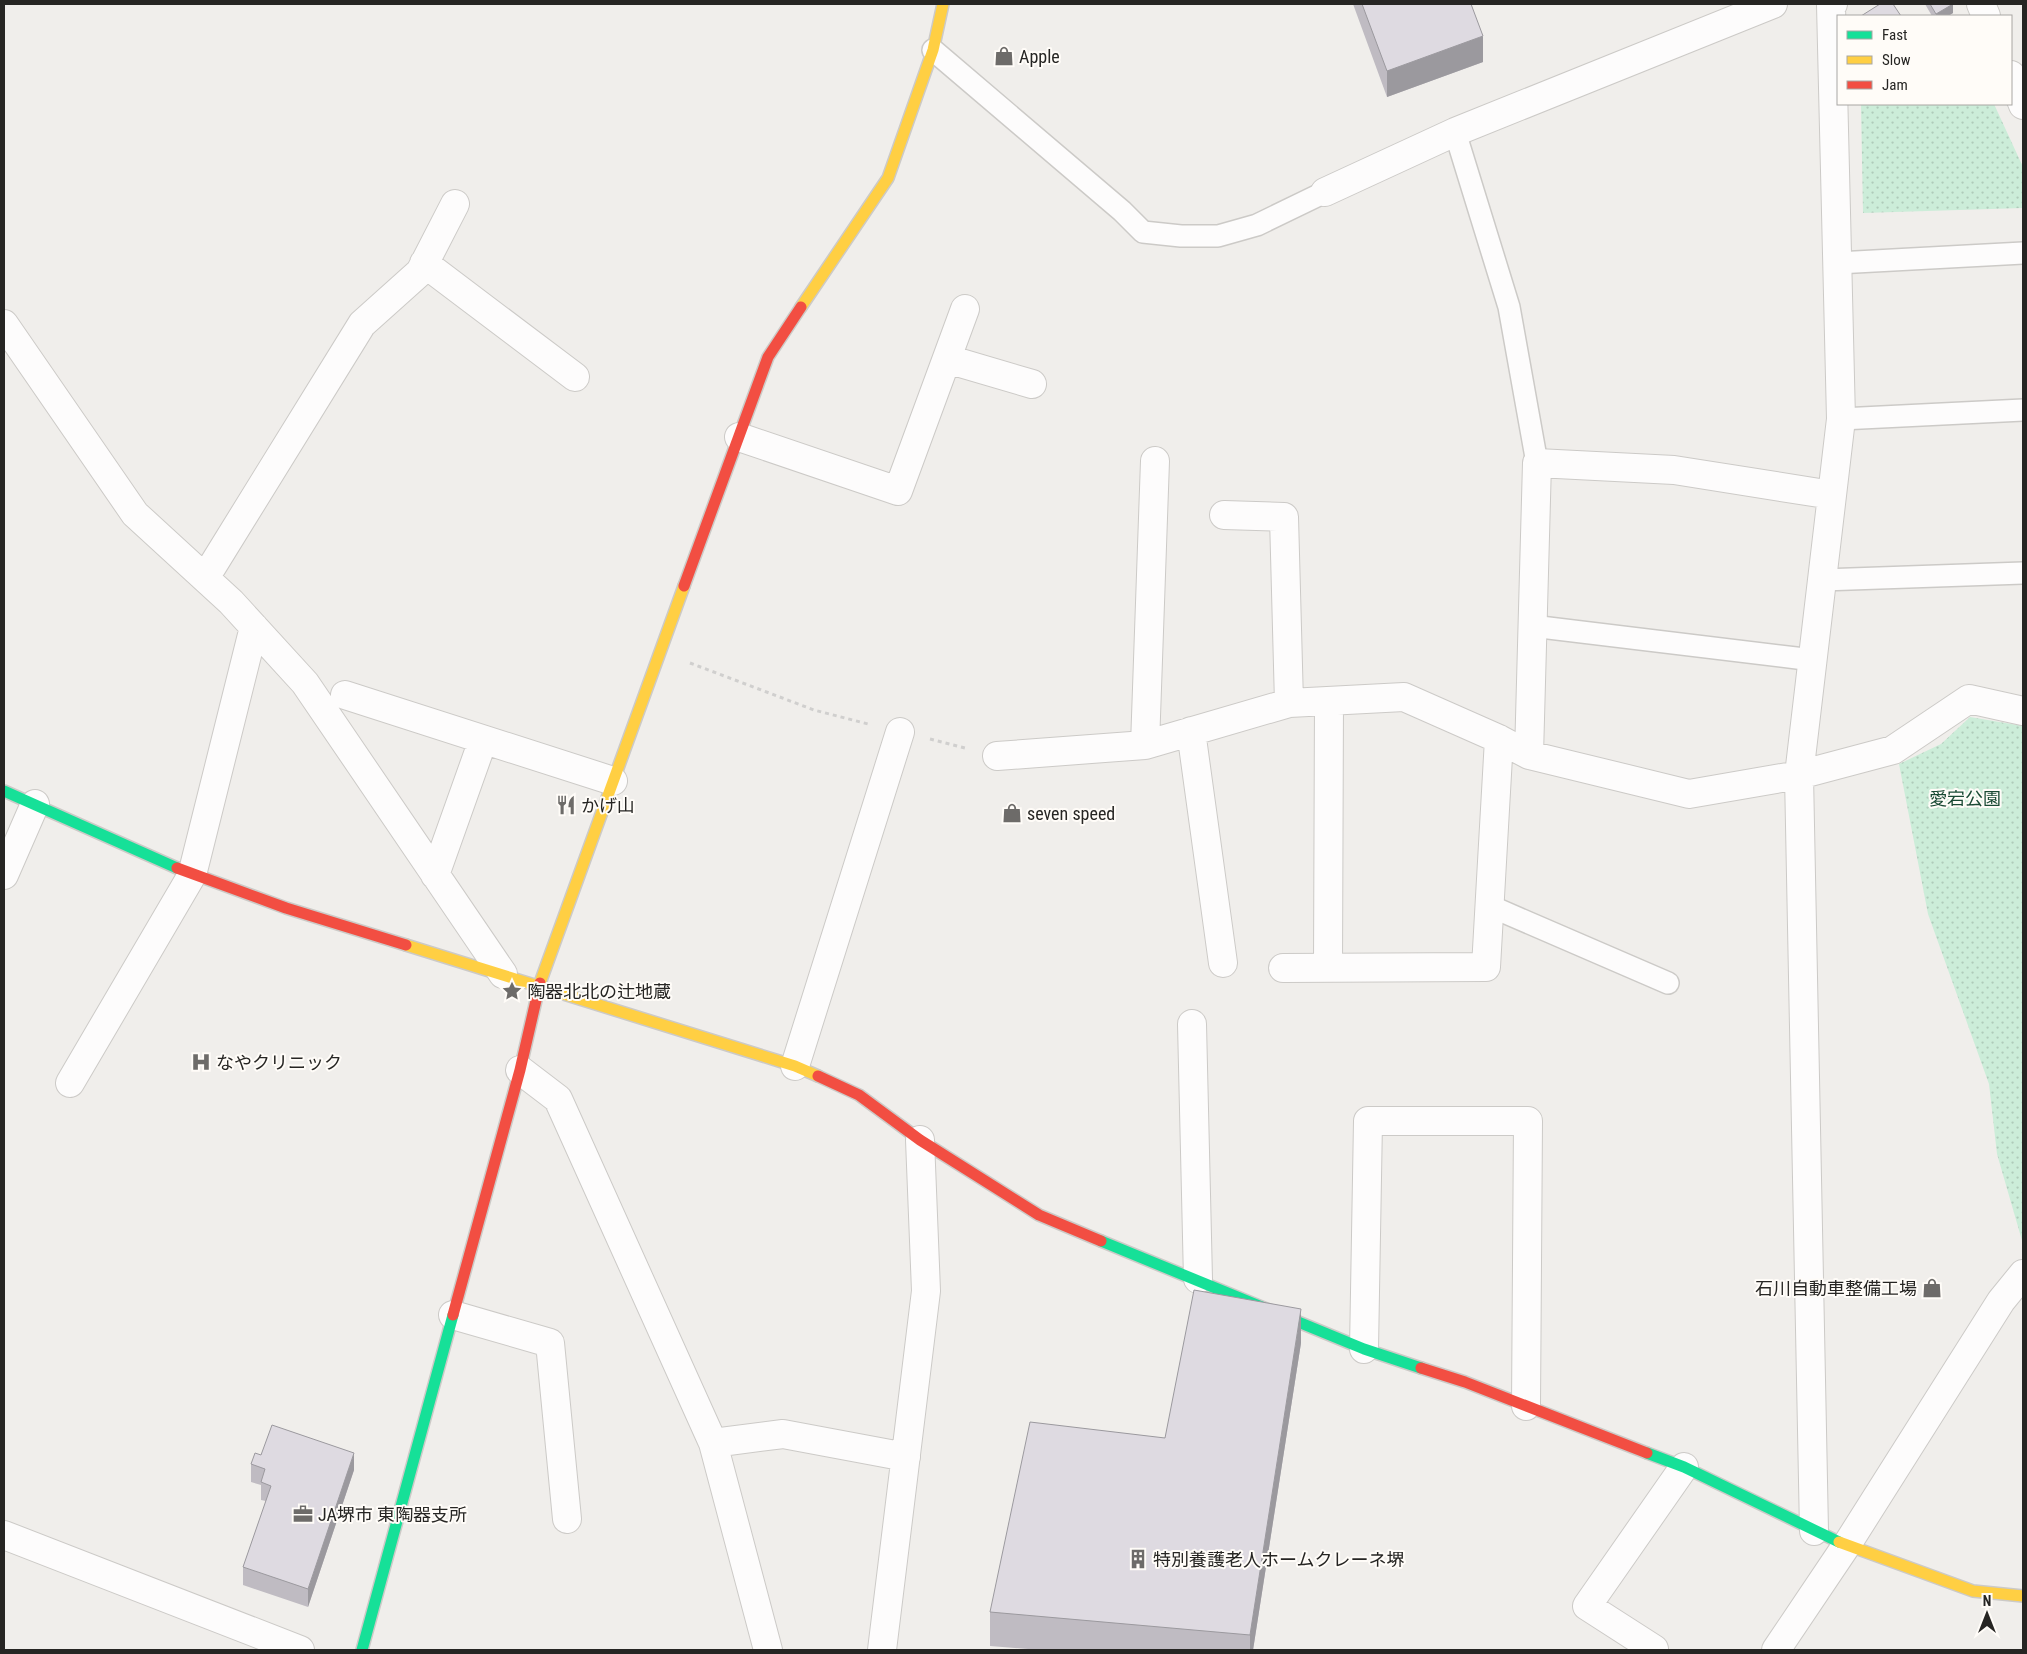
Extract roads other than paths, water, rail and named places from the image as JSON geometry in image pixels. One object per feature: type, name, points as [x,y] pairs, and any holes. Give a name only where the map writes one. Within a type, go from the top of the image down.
[{"type":"street","points":[[362,1650],[520,1070],[538,987],[768,357],[888,178],[933,50],[943,4]]},
{"type":"street","points":[[1325,192],[1455,132],[1773,4]]},
{"type":"street","points":[[1814,1531],[1799,775],[1840,419],[1831,4]]},
{"type":"street","points":[[2012,78],[2023,105]]},
{"type":"street","points":[[205,578],[362,324],[420,272],[455,204]]},
{"type":"street","points":[[424,263],[575,377]]},
{"type":"street","points":[[739,437],[898,491],[966,308]]},
{"type":"street","points":[[4,324],[134,514],[231,602],[305,684],[503,974]]},
{"type":"street","points":[[947,360],[1032,384]]},
{"type":"street","points":[[1145,745],[1155,461]]},
{"type":"street","points":[[1529,754],[1537,462],[1674,470],[1832,494]]},
{"type":"street","points":[[1224,515],[1284,517],[1289,703]]},
{"type":"street","points":[[70,1083],[192,875],[254,627]]},
{"type":"street","points":[[345,695],[613,781]]},
{"type":"street","points":[[997,756],[1145,745],[1289,703],[1404,696],[1499,738],[1529,754],[1689,794],[1799,775],[1893,750],[1970,699],[2023,712]]},
{"type":"street","points":[[1328,968],[1329,701]]},
{"type":"street","points":[[795,1066],[900,732]]},
{"type":"street","points":[[1192,732],[1223,963]]},
{"type":"street","points":[[1283,968],[1486,967],[1499,738]]},
{"type":"street","points":[[434,875],[483,740]]},
{"type":"street","points":[[4,791],[192,875],[286,908],[795,1066],[859,1094],[920,1140],[1040,1215],[1364,1349],[1466,1382],[1684,1467],[1846,1546],[1973,1592],[2023,1596]]},
{"type":"street","points":[[4,875],[34,804]]},
{"type":"street","points":[[1192,1024],[1198,1279]]},
{"type":"street","points":[[520,1070],[558,1099],[714,1443],[768,1650]]},
{"type":"street","points":[[1364,1349],[1368,1121],[1528,1121],[1526,1406]]},
{"type":"street","points":[[882,1650],[926,1291],[920,1140]]},
{"type":"street","points":[[1776,1650],[1846,1546],[2001,1301],[2023,1274]]},
{"type":"street","points":[[453,1315],[550,1343],[567,1519]]},
{"type":"street","points":[[714,1443],[783,1434],[906,1457]]},
{"type":"street","points":[[1654,1650],[1587,1606],[1684,1467]]},
{"type":"street","points":[[4,1535],[300,1650]]},
{"type":"lane","points":[[933,50],[1122,211],[1143,232],[1181,236],[1218,236],[1257,225],[1325,192]]},
{"type":"lane","points":[[1455,132],[1509,307],[1537,462]]},
{"type":"lane","points":[[1837,263],[2023,254]]},
{"type":"lane","points":[[1840,419],[2023,410]]},
{"type":"lane","points":[[1822,580],[2023,573]]},
{"type":"lane","points":[[1532,626],[1813,660]]},
{"type":"lane","points":[[1490,906],[1668,983]]},
{"type":"place","name":"Apple","points":[[1004,56]]},
{"type":"place","name":"かげ山","points":[[566,805]]},
{"type":"place","name":"seven speed","points":[[1012,813]]},
{"type":"place","name":"陶器北北の辻地蔵","points":[[512,991]]},
{"type":"place","name":"なやクリニック","points":[[201,1062]]},
{"type":"place","name":"石川自動車整備工場","points":[[1932,1288]]},
{"type":"place","name":"JA堺市 東陶器支所","points":[[303,1514]]},
{"type":"place","name":"特別養護老人ホームクレーネ堺","points":[[1138,1559]]},
{"type":"park label","name":"愛宕公園","points":[[1965,798]]}]
